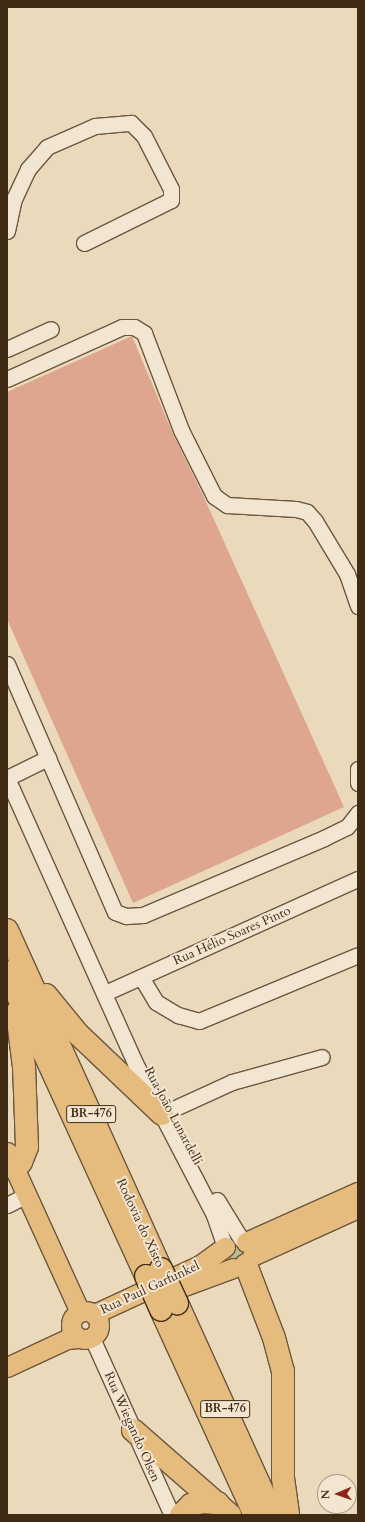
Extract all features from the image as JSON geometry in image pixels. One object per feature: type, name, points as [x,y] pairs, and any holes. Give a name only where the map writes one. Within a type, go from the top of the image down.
[{"type":"highway","name":"Rodovia do Xisto","points":[[7,930],[12,968],[154,1272],[255,1515]]},
{"type":"highway","points":[[12,968],[69,1025],[167,1112]]},
{"type":"highway","points":[[11,1160],[21,1162],[27,1147],[24,1067],[12,968]]},
{"type":"highway","points":[[241,1253],[274,1338],[283,1371],[283,1478],[288,1515]]},
{"type":"highway","name":"Rodovia do Xisto","points":[[169,1307],[274,1515]]},
{"type":"highway","points":[[133,1430],[224,1509]]},
{"type":"highway","points":[[181,1515],[191,1505],[202,1502],[224,1509]]},
{"type":"main road","name":"Rua Wiegando Olsen","points":[[11,1160],[86,1324]]},
{"type":"main road","name":"Rua Paul Garfunkel","points":[[241,1253],[358,1192]]},
{"type":"main road","name":"Rua Paul Garfunkel","points":[[7,1367],[67,1339],[86,1324],[200,1265],[241,1253],[358,1208]]},
{"type":"main road","name":"Rua Paul Garfunkel","points":[[7,1353],[57,1329],[86,1324]]},
{"type":"street","points":[[7,231],[14,199],[28,169],[47,147],[95,126],[131,123],[144,136],[171,189],[171,200],[84,243]]},
{"type":"street","points":[[7,379],[122,327],[134,327],[144,333],[181,430],[214,496],[227,505],[296,509],[307,512],[347,574],[358,606]]},
{"type":"street","points":[[7,349],[51,329]]},
{"type":"street","points":[[7,664],[115,912],[126,916],[143,914],[324,838],[347,827],[358,813]]},
{"type":"street","points":[[7,778],[48,758]]},
{"type":"street","points":[[358,769],[358,783]]},
{"type":"street","name":"Rua João Lunardelli","points":[[7,778],[136,1063],[167,1112],[214,1215],[241,1253]]},
{"type":"street","name":"Rua Hélio Soares Pinto","points":[[105,993],[358,879]]},
{"type":"street","points":[[141,977],[156,1002],[178,1015],[200,1021],[358,955]]},
{"type":"street","points":[[167,1112],[232,1082],[322,1057]]},
{"type":"street","points":[[7,1205],[27,1195]]},
{"type":"street","name":"Rua Wiegando Olsen","points":[[86,1324],[172,1515]]},
{"type":"green space","points":[[239,1245],[245,1247],[244,1261],[230,1259],[229,1256],[233,1246]]},
{"type":"building","points":[[132,336],[173,434],[202,493],[344,807],[133,903],[7,619],[7,392]]}]
